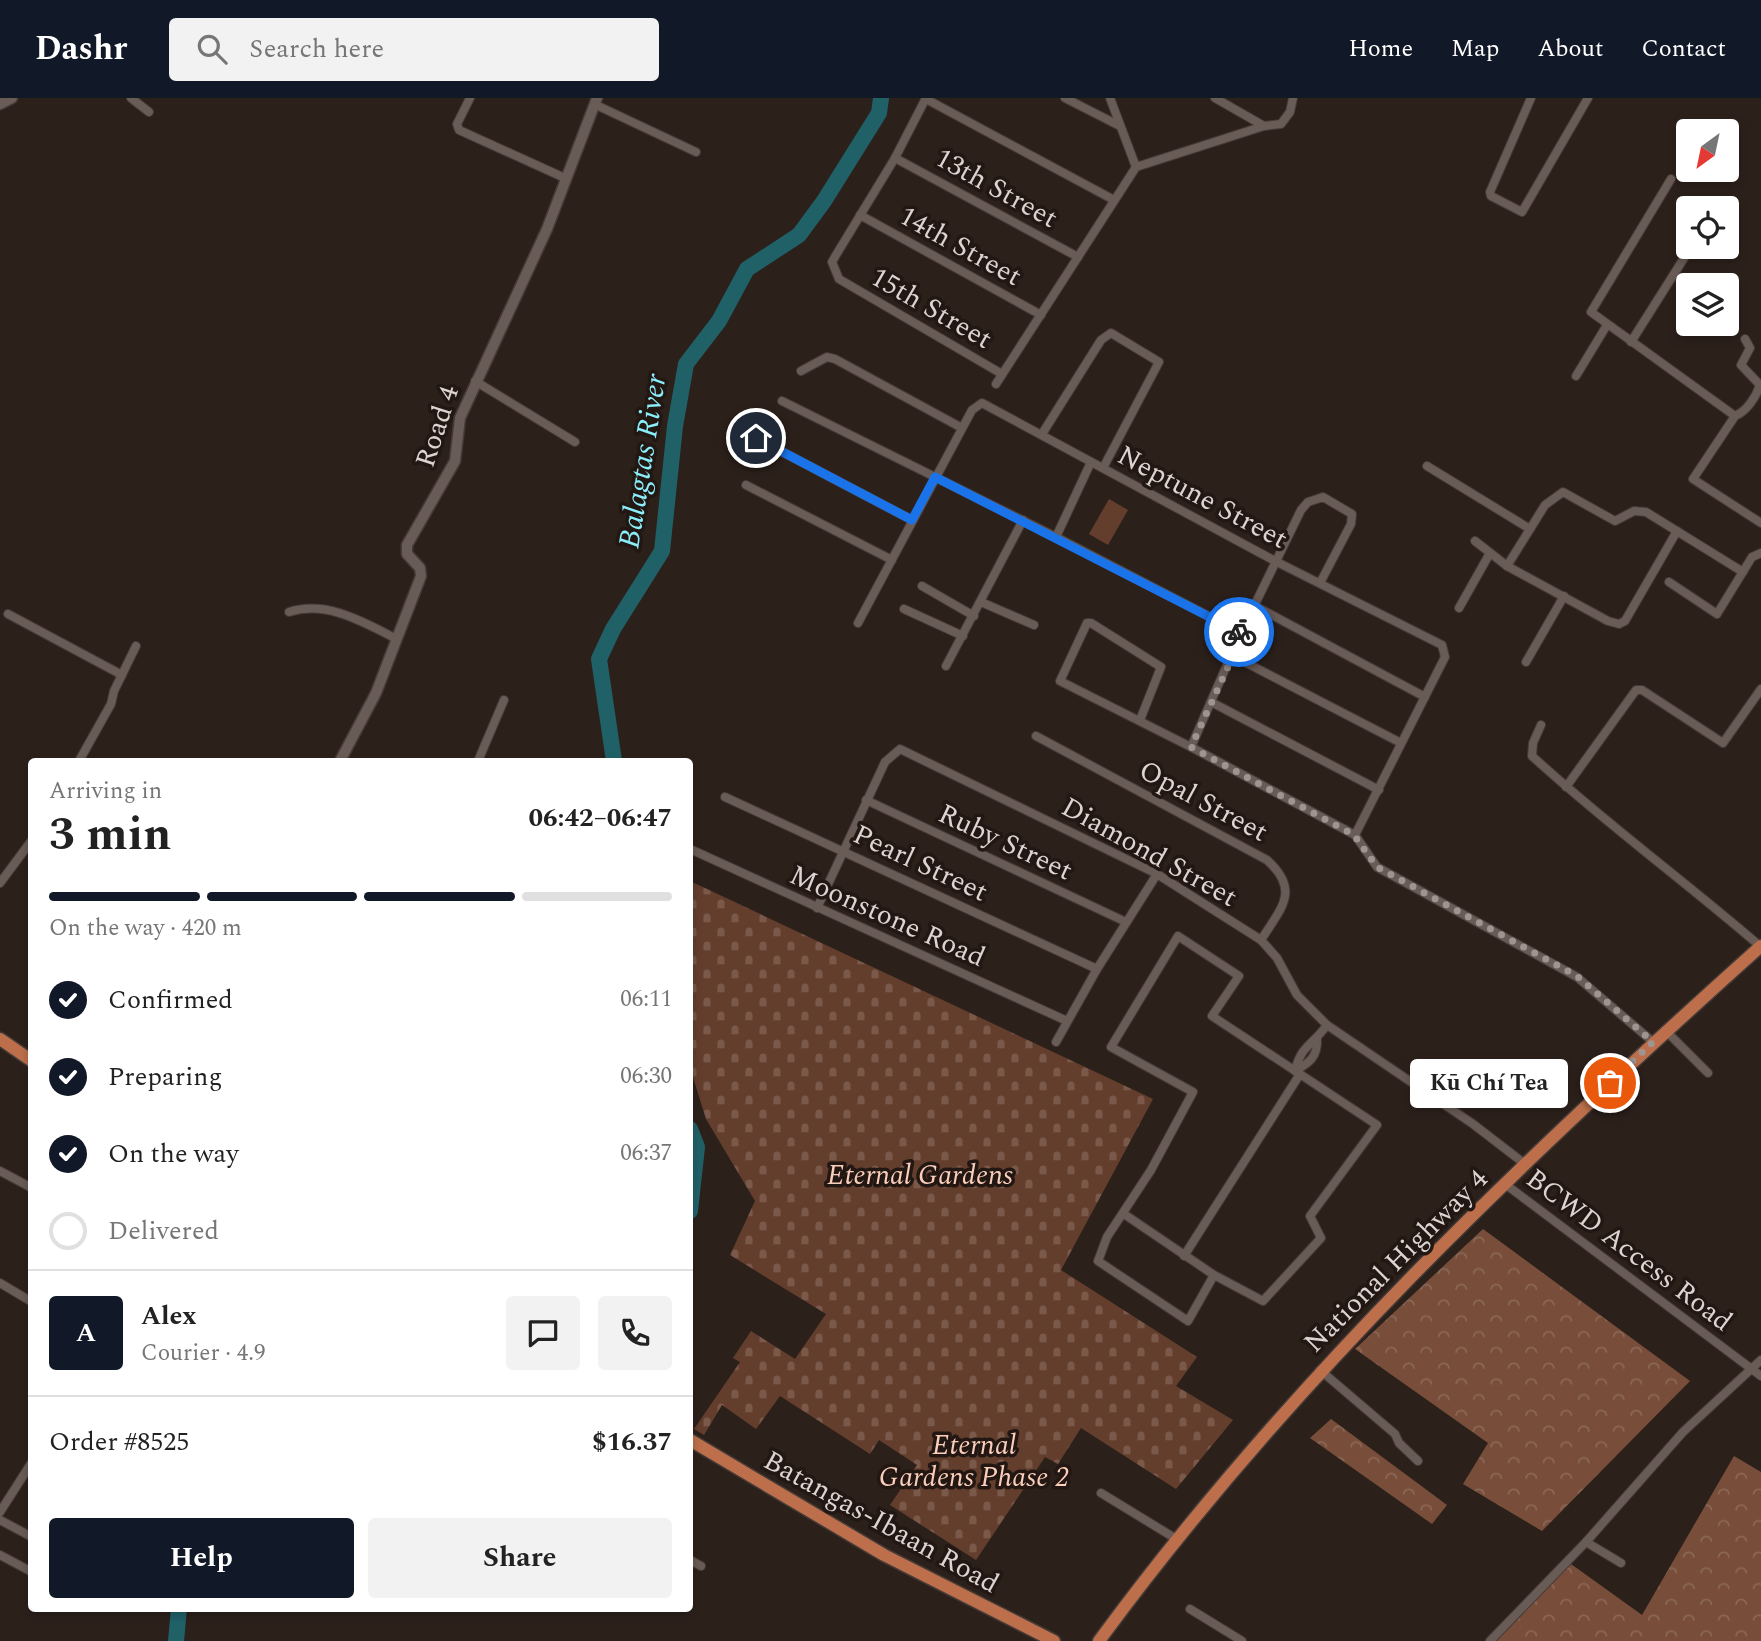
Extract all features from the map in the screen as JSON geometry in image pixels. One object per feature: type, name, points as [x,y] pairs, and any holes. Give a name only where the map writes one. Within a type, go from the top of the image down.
[{"type":"main road","name":"National Highway 4","points":[[1099,1641],[1239,1462],[1321,1370],[1525,1164],[1665,1030],[1761,947]]},
{"type":"main road","points":[[0,1039],[28,1058]]},
{"type":"main road","name":"Batangas-Ibaan Road","points":[[693,1442],[884,1555],[1054,1641]]},
{"type":"street","points":[[0,104],[12,98]]},
{"type":"street","points":[[131,98],[149,113]]},
{"type":"street","points":[[470,98],[457,124],[459,130],[567,179]]},
{"type":"street","points":[[860,215],[895,158],[926,98],[1114,200]]},
{"type":"street","points":[[1065,98],[1120,126]]},
{"type":"street","points":[[1110,98],[1136,167]]},
{"type":"street","points":[[1215,98],[1264,126]]},
{"type":"street","points":[[996,384],[1136,167],[1264,126],[1281,124],[1290,112],[1293,98]]},
{"type":"street","points":[[1531,98],[1490,192],[1491,196],[1521,212],[1588,98]]},
{"type":"street","points":[[596,101],[696,152]]},
{"type":"street","name":"Road 4","points":[[342,758],[366,715],[421,576],[420,568],[407,554],[407,545],[455,461],[460,418],[547,229],[596,101]]},
{"type":"street","name":"13th Street","points":[[895,158],[1077,257]]},
{"type":"street","points":[[1671,179],[1591,308],[1594,317],[1735,416]]},
{"type":"street","name":"15th Street","points":[[860,215],[832,262],[839,279],[1002,374]]},
{"type":"street","name":"14th Street","points":[[860,215],[1041,315]]},
{"type":"street","points":[[1631,342],[1683,259]]},
{"type":"street","points":[[1576,376],[1607,325]]},
{"type":"street","points":[[1042,434],[1101,340],[1107,333],[1122,339],[1159,362],[1103,468]]},
{"type":"street","points":[[1745,339],[1750,348],[1741,365],[1760,385],[1750,403],[1735,416],[1693,479],[1761,523]]},
{"type":"street","points":[[802,371],[827,357],[835,359],[962,428]]},
{"type":"street","points":[[475,381],[575,442]]},
{"type":"street","points":[[782,401],[1023,520],[1241,633]]},
{"type":"street","name":"Neptune Street","points":[[858,623],[962,428],[975,405],[982,403],[1275,561],[1442,645],[1444,657],[1354,835]]},
{"type":"street","points":[[756,438],[912,520]]},
{"type":"street","points":[[1056,537],[1091,462]]},
{"type":"street","points":[[1427,466],[1530,529]]},
{"type":"street","points":[[746,485],[892,560]]},
{"type":"street","points":[[1507,566],[1545,505],[1563,492],[1610,520],[1615,521],[1639,510],[1743,572]]},
{"type":"street","points":[[1191,747],[1275,561],[1308,502],[1322,497],[1345,507],[1352,514],[1351,524],[1320,583]]},
{"type":"street","points":[[946,666],[1023,520]]},
{"type":"street","points":[[1475,541],[1507,566],[1608,621],[1619,624],[1625,621],[1677,531]]},
{"type":"street","points":[[1459,608],[1490,553]]},
{"type":"street","points":[[1669,582],[1717,614],[1754,554],[1761,553]]},
{"type":"street","points":[[922,586],[974,616]]},
{"type":"street","points":[[1526,662],[1564,596]]},
{"type":"street","points":[[981,602],[1034,625]]},
{"type":"street","points":[[1255,606],[1425,697]]},
{"type":"street","points":[[289,612],[307,608],[327,610],[354,618],[397,639]]},
{"type":"street","points":[[904,609],[963,636]]},
{"type":"street","points":[[8,614],[121,675]]},
{"type":"street","points":[[1140,720],[1161,667],[1102,629],[1087,623],[1060,681],[1140,720],[1354,835],[1377,867],[1577,976],[1653,1042]]},
{"type":"street","points":[[81,758],[111,704],[121,675],[136,646]]},
{"type":"street","points":[[1233,656],[1401,743]]},
{"type":"street","points":[[1566,787],[1636,690],[1642,691],[1723,743],[1761,689]]},
{"type":"street","points":[[479,758],[504,700]]},
{"type":"street","points":[[1213,703],[1379,790]]},
{"type":"street","points":[[1541,725],[1533,743],[1532,756],[1566,787],[1678,875],[1761,947]]},
{"type":"street","name":"Opal Street","points":[[1037,736],[1267,860],[1280,872],[1287,887],[1285,900],[1261,940]]},
{"type":"street","name":"Diamond Street","points":[[817,908],[885,762],[900,749],[1157,874],[1261,940],[1277,958],[1297,995],[1327,1025],[1473,1124],[1525,1164]]},
{"type":"street","name":"Pearl Street","points":[[725,797],[1097,969]]},
{"type":"street","name":"Ruby Street","points":[[866,800],[1126,922]]},
{"type":"street","points":[[0,883],[6,879],[28,845]]},
{"type":"street","name":"Moonstone Road","points":[[693,850],[1068,1021]]},
{"type":"street","points":[[1056,1042],[1097,969],[1157,874]]},
{"type":"street","points":[[1124,1214],[1214,1275],[1264,1301],[1321,1238],[1310,1216],[1377,1125],[1213,1016],[1238,976],[1178,936],[1112,1045],[1114,1050],[1193,1092],[1124,1214],[1107,1237],[1098,1261],[1188,1321],[1214,1275]]},
{"type":"street","points":[[1184,1256],[1297,1072],[1298,1055],[1307,1044],[1317,1040],[1327,1025]]},
{"type":"street","points":[[1665,1030],[1708,1073]]},
{"type":"street","points":[[0,1171],[28,1186]]},
{"type":"street","name":"BCWD Access Road","points":[[1505,1184],[1761,1376]]},
{"type":"street","points":[[0,1283],[28,1300]]},
{"type":"street","points":[[1490,1641],[1586,1542],[1683,1432],[1761,1360]]},
{"type":"street","points":[[1321,1370],[1395,1434],[1399,1443],[1418,1461]]},
{"type":"street","points":[[0,1512],[28,1469]]},
{"type":"street","points":[[1101,1493],[1178,1540]]},
{"type":"street","points":[[0,1520],[28,1535]]},
{"type":"street","points":[[1586,1542],[1621,1563]]},
{"type":"street","points":[[0,1556],[28,1570]]},
{"type":"street","points":[[693,1562],[701,1566]]},
{"type":"street","points":[[1190,1609],[1242,1641]]},
{"type":"green space","points":[[1109,499],[1128,510],[1108,545],[1089,534]]},
{"type":"green space","name":"Eternal Gardens","points":[[693,882],[1153,1099],[1061,1270],[1197,1357],[1176,1386],[1233,1420],[1176,1489],[1081,1428],[1058,1464],[1045,1457],[976,1560],[890,1505],[917,1465],[879,1440],[870,1454],[780,1396],[756,1429],[722,1405],[704,1435],[694,1429],[740,1362],[733,1358],[751,1331],[795,1359],[826,1314],[730,1255],[755,1201],[706,1119],[693,1078]]},
{"type":"green space","points":[[1483,1229],[1690,1381],[1542,1531],[1463,1484],[1488,1443],[1355,1349]]},
{"type":"green space","points":[[1331,1419],[1447,1505],[1432,1524],[1310,1438]]},
{"type":"green space","points":[[1734,1456],[1761,1472],[1761,1641],[1495,1641],[1571,1564],[1642,1615]]},
{"type":"waterway","name":"Balagtas River","points":[[614,758],[599,659],[613,629],[662,551],[675,426],[686,364],[719,321],[747,269],[799,235],[824,201],[879,113],[881,98]]},
{"type":"waterway","name":"Balagtas River","points":[[693,1137],[697,1147],[693,1184]]},
{"type":"waterway","name":"Balagtas River","points":[[176,1641],[179,1612]]},
{"type":"way so far","points":[[1239,632],[1241,633],[1233,656],[1191,747],[1354,835],[1377,867],[1577,976],[1653,1042],[1610,1083]]},
{"type":"place","name":"Kū Chí Tea","points":[[1610,1083]]},
{"type":"route","points":[[756,438],[912,520],[935,477],[1239,632]]},
{"type":"park label","name":"Eternal Gardens Phase 2","points":[[974,1460]]}]
